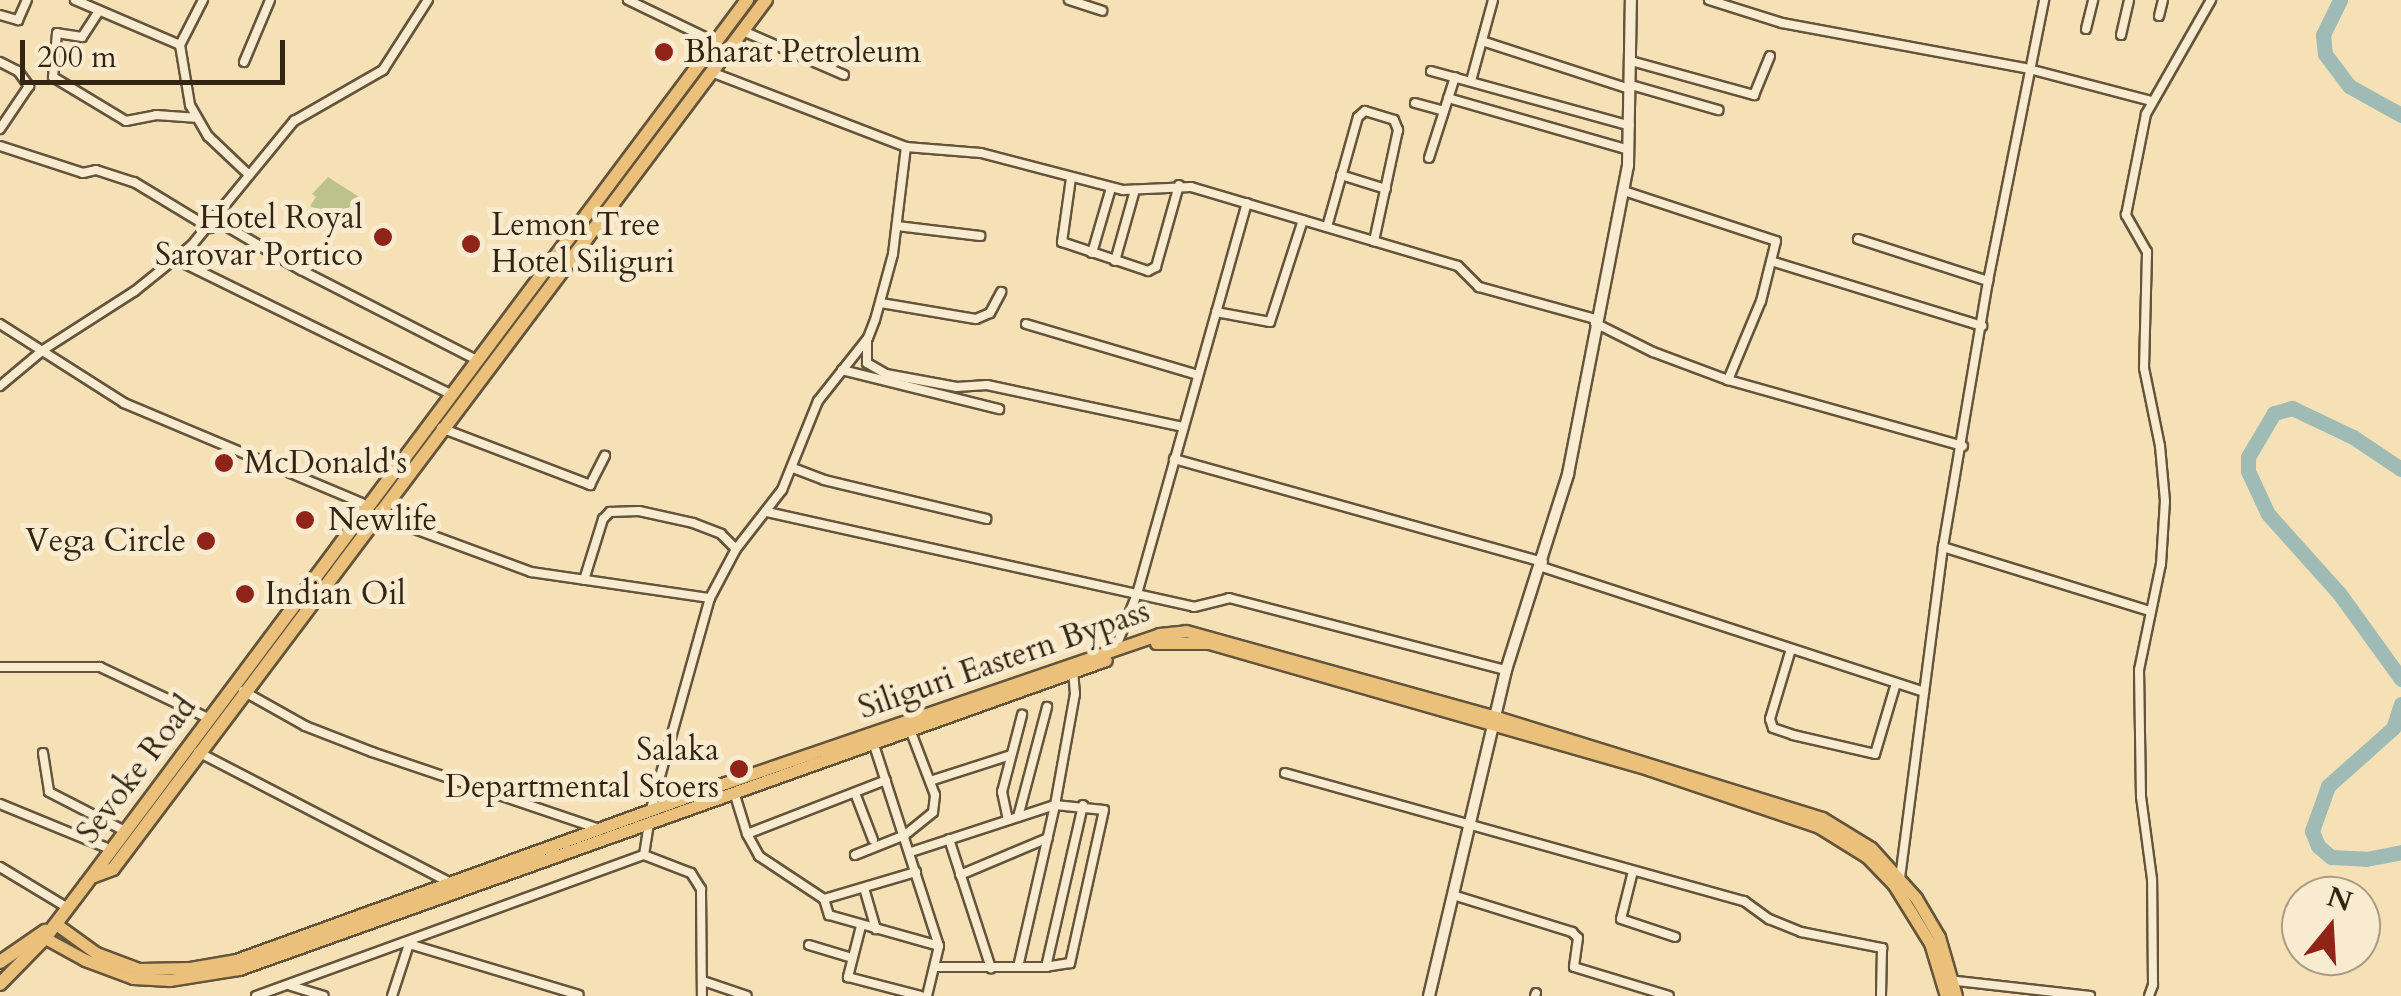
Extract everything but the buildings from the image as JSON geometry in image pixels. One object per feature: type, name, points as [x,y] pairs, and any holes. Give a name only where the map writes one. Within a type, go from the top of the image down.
[{"type":"highway","name":"Sevoke Road","points":[[92,877],[113,869],[374,508],[451,394],[747,0]]},
{"type":"highway","name":"Sevoke Road","points":[[92,877],[374,508],[441,428],[766,0]]},
{"type":"highway","points":[[0,984],[45,938],[92,877]]},
{"type":"highway","points":[[1,958],[56,924]]},
{"type":"main road","name":"Siliguri Eastern Bypass","points":[[45,938],[85,960],[133,978],[198,977],[335,938],[650,817],[1115,649],[1159,634],[1202,634],[1822,818],[1871,848],[1900,878],[1938,937],[1948,980],[1946,996]]},
{"type":"main road","name":"Siliguri Eastern Bypass","points":[[56,924],[79,943],[120,964],[160,970],[190,968],[280,947],[602,830],[734,792],[874,745],[1162,641],[1193,640],[1495,721],[1778,810],[1840,837],[1867,856],[1915,912],[1956,996]]},
{"type":"street","points":[[0,15],[18,20],[27,0]]},
{"type":"street","points":[[75,0],[180,45]]},
{"type":"street","points":[[203,0],[180,45],[186,92],[196,118],[248,174]]},
{"type":"street","points":[[244,62],[270,0]]},
{"type":"street","points":[[0,386],[43,350],[135,291],[210,228],[248,174],[294,121],[383,70],[428,0]]},
{"type":"street","points":[[628,0],[715,42]]},
{"type":"street","points":[[1069,0],[1102,11]]},
{"type":"street","points":[[1471,81],[1493,0]]},
{"type":"street","points":[[1429,996],[1506,670],[1543,564],[1568,474],[1595,321],[1624,190],[1630,126],[1631,0]]},
{"type":"street","points":[[1708,0],[1837,35],[2029,69],[2151,101]]},
{"type":"street","points":[[1900,878],[1943,547],[1988,281],[2044,0]]},
{"type":"street","points":[[2086,30],[2093,0]]},
{"type":"street","points":[[2121,35],[2129,0]]},
{"type":"street","points":[[2159,16],[2163,0]]},
{"type":"street","points":[[2148,996],[2153,986],[2152,879],[2141,796],[2139,670],[2161,564],[2165,501],[2160,446],[2144,368],[2147,252],[2126,216],[2136,148],[2151,101],[2211,0]]},
{"type":"street","points":[[99,11],[83,36],[57,33],[54,77],[126,121],[156,115],[196,118]]},
{"type":"street","points":[[742,32],[844,75]]},
{"type":"street","points":[[1482,41],[1718,110]]},
{"type":"street","points":[[1631,62],[1754,95],[1770,56]]},
{"type":"street","points":[[0,62],[19,72],[29,86],[0,129]]},
{"type":"street","points":[[1431,71],[1630,126]]},
{"type":"street","points":[[711,72],[906,147],[962,150],[1111,188],[1135,190],[1179,185],[1458,266],[1484,288],[1595,321],[1653,352],[1728,380],[1963,446]]},
{"type":"street","points":[[1429,158],[1455,77]]},
{"type":"street","points":[[1448,98],[1629,150]]},
{"type":"street","points":[[1416,103],[1444,112]]},
{"type":"street","points":[[1327,227],[1358,117],[1364,112],[1398,124],[1374,241]]},
{"type":"street","points":[[0,146],[83,174],[96,170],[134,182],[210,228]]},
{"type":"street","points":[[906,147],[897,226],[881,303],[868,338],[866,364],[886,374],[957,388],[987,385],[1183,427]]},
{"type":"street","points":[[1341,175],[1386,189]]},
{"type":"street","points":[[1072,178],[1060,238],[1067,246],[1154,270],[1179,185]]},
{"type":"street","points":[[1092,253],[1111,188]]},
{"type":"street","points":[[1115,261],[1135,190]]},
{"type":"street","points":[[1624,190],[1776,241],[1774,262],[1728,380]]},
{"type":"street","points":[[1115,649],[1137,594],[1247,203]]},
{"type":"street","points":[[216,220],[301,270],[478,360]]},
{"type":"street","points":[[1216,312],[1270,322],[1302,220]]},
{"type":"street","points":[[897,226],[980,236]]},
{"type":"street","points":[[1858,238],[1988,281]]},
{"type":"street","points":[[175,259],[451,394]]},
{"type":"street","points":[[1774,262],[1982,326]]},
{"type":"street","points":[[881,303],[976,319],[990,313],[1002,292]]},
{"type":"street","points":[[0,324],[124,404],[496,560],[584,580],[710,598]]},
{"type":"street","points":[[1026,324],[1198,375]]},
{"type":"street","points":[[644,856],[650,817],[710,598],[736,548],[767,512],[793,468],[818,401],[868,338]]},
{"type":"street","points":[[842,370],[999,409]]},
{"type":"street","points":[[441,428],[590,485],[605,456]]},
{"type":"street","points":[[1174,458],[1543,564],[1924,692]]},
{"type":"street","points":[[793,468],[824,480],[986,519]]},
{"type":"street","points":[[584,580],[602,519],[610,512],[639,511],[693,523],[721,534],[736,548]]},
{"type":"street","points":[[767,512],[1194,608],[1229,598],[1506,670]]},
{"type":"street","points":[[1943,547],[2150,610]]},
{"type":"street","points":[[1791,649],[1770,719],[1774,728],[1876,754],[1896,683]]},
{"type":"street","points":[[0,667],[100,667],[210,719]]},
{"type":"street","points":[[1018,967],[1055,805],[1074,694],[1072,673]]},
{"type":"street","points":[[244,690],[305,726],[602,830]]},
{"type":"street","points":[[1013,818],[1047,707]]},
{"type":"street","points":[[1013,818],[1002,797],[1022,714]]},
{"type":"street","points":[[854,856],[906,835],[933,812],[936,801],[911,732]]},
{"type":"street","points":[[861,926],[850,980],[924,996],[937,967],[939,946],[874,745]]},
{"type":"street","points":[[198,752],[454,884]]},
{"type":"street","points":[[43,753],[49,792],[126,832]]},
{"type":"street","points":[[930,781],[1011,754]]},
{"type":"street","points":[[1285,773],[1398,801],[1471,827],[1744,901],[1769,919],[1801,932],[1882,948],[1880,996]]},
{"type":"street","points":[[747,834],[886,780]]},
{"type":"street","points":[[734,792],[747,834],[759,856],[824,898],[829,916],[939,946]]},
{"type":"street","points":[[855,793],[873,840]]},
{"type":"street","points":[[0,804],[112,850]]},
{"type":"street","points":[[911,852],[1055,805],[1083,805],[1101,808],[1105,813],[1073,956],[1064,966],[937,967]]},
{"type":"street","points":[[1046,967],[1083,805]]},
{"type":"street","points":[[960,875],[1048,838]]},
{"type":"street","points":[[948,839],[991,968]]},
{"type":"street","points":[[256,996],[409,944],[644,856],[680,868],[697,881],[703,898],[702,996]]},
{"type":"street","points":[[0,867],[68,908]]},
{"type":"street","points":[[1633,871],[1621,919],[1675,938]]},
{"type":"street","points":[[824,898],[916,872]]},
{"type":"street","points":[[864,888],[876,929]]},
{"type":"street","points":[[1454,895],[1572,932],[1578,938],[1574,967],[1670,996]]},
{"type":"street","points":[[409,944],[579,996]]},
{"type":"street","points":[[392,996],[409,944]]},
{"type":"street","points":[[809,945],[852,958]]},
{"type":"street","points":[[1,958],[14,972]]},
{"type":"street","points":[[1948,980],[2090,996]]},
{"type":"street","points":[[703,981],[747,996]]},
{"type":"street","points":[[291,986],[324,996]]},
{"type":"green space","points":[[328,177],[359,197],[338,219],[310,206],[316,197],[312,194]]},
{"type":"waterway","points":[[2340,0],[2323,35],[2325,54],[2349,86],[2401,115]]},
{"type":"waterway","points":[[2401,469],[2353,437],[2292,408],[2274,413],[2248,457],[2248,471],[2268,514],[2339,593],[2401,679]]},
{"type":"waterway","points":[[2401,704],[2393,728],[2328,786],[2312,831],[2318,846],[2331,857],[2366,859],[2401,852]]},
{"type":"place","name":"Bharat Petroleum","points":[[664,52]]},
{"type":"place","name":"Hotel Royal Sarovar Portico","points":[[383,237]]},
{"type":"place","name":"Lemon Tree Hotel Siliguri","points":[[471,244]]},
{"type":"place","name":"McDonald's","points":[[224,463]]},
{"type":"place","name":"Newlife","points":[[305,520]]},
{"type":"place","name":"Vega Circle","points":[[206,541]]},
{"type":"place","name":"Indian Oil","points":[[245,594]]},
{"type":"place","name":"Salaka Departmental Stoers","points":[[739,769]]}]
